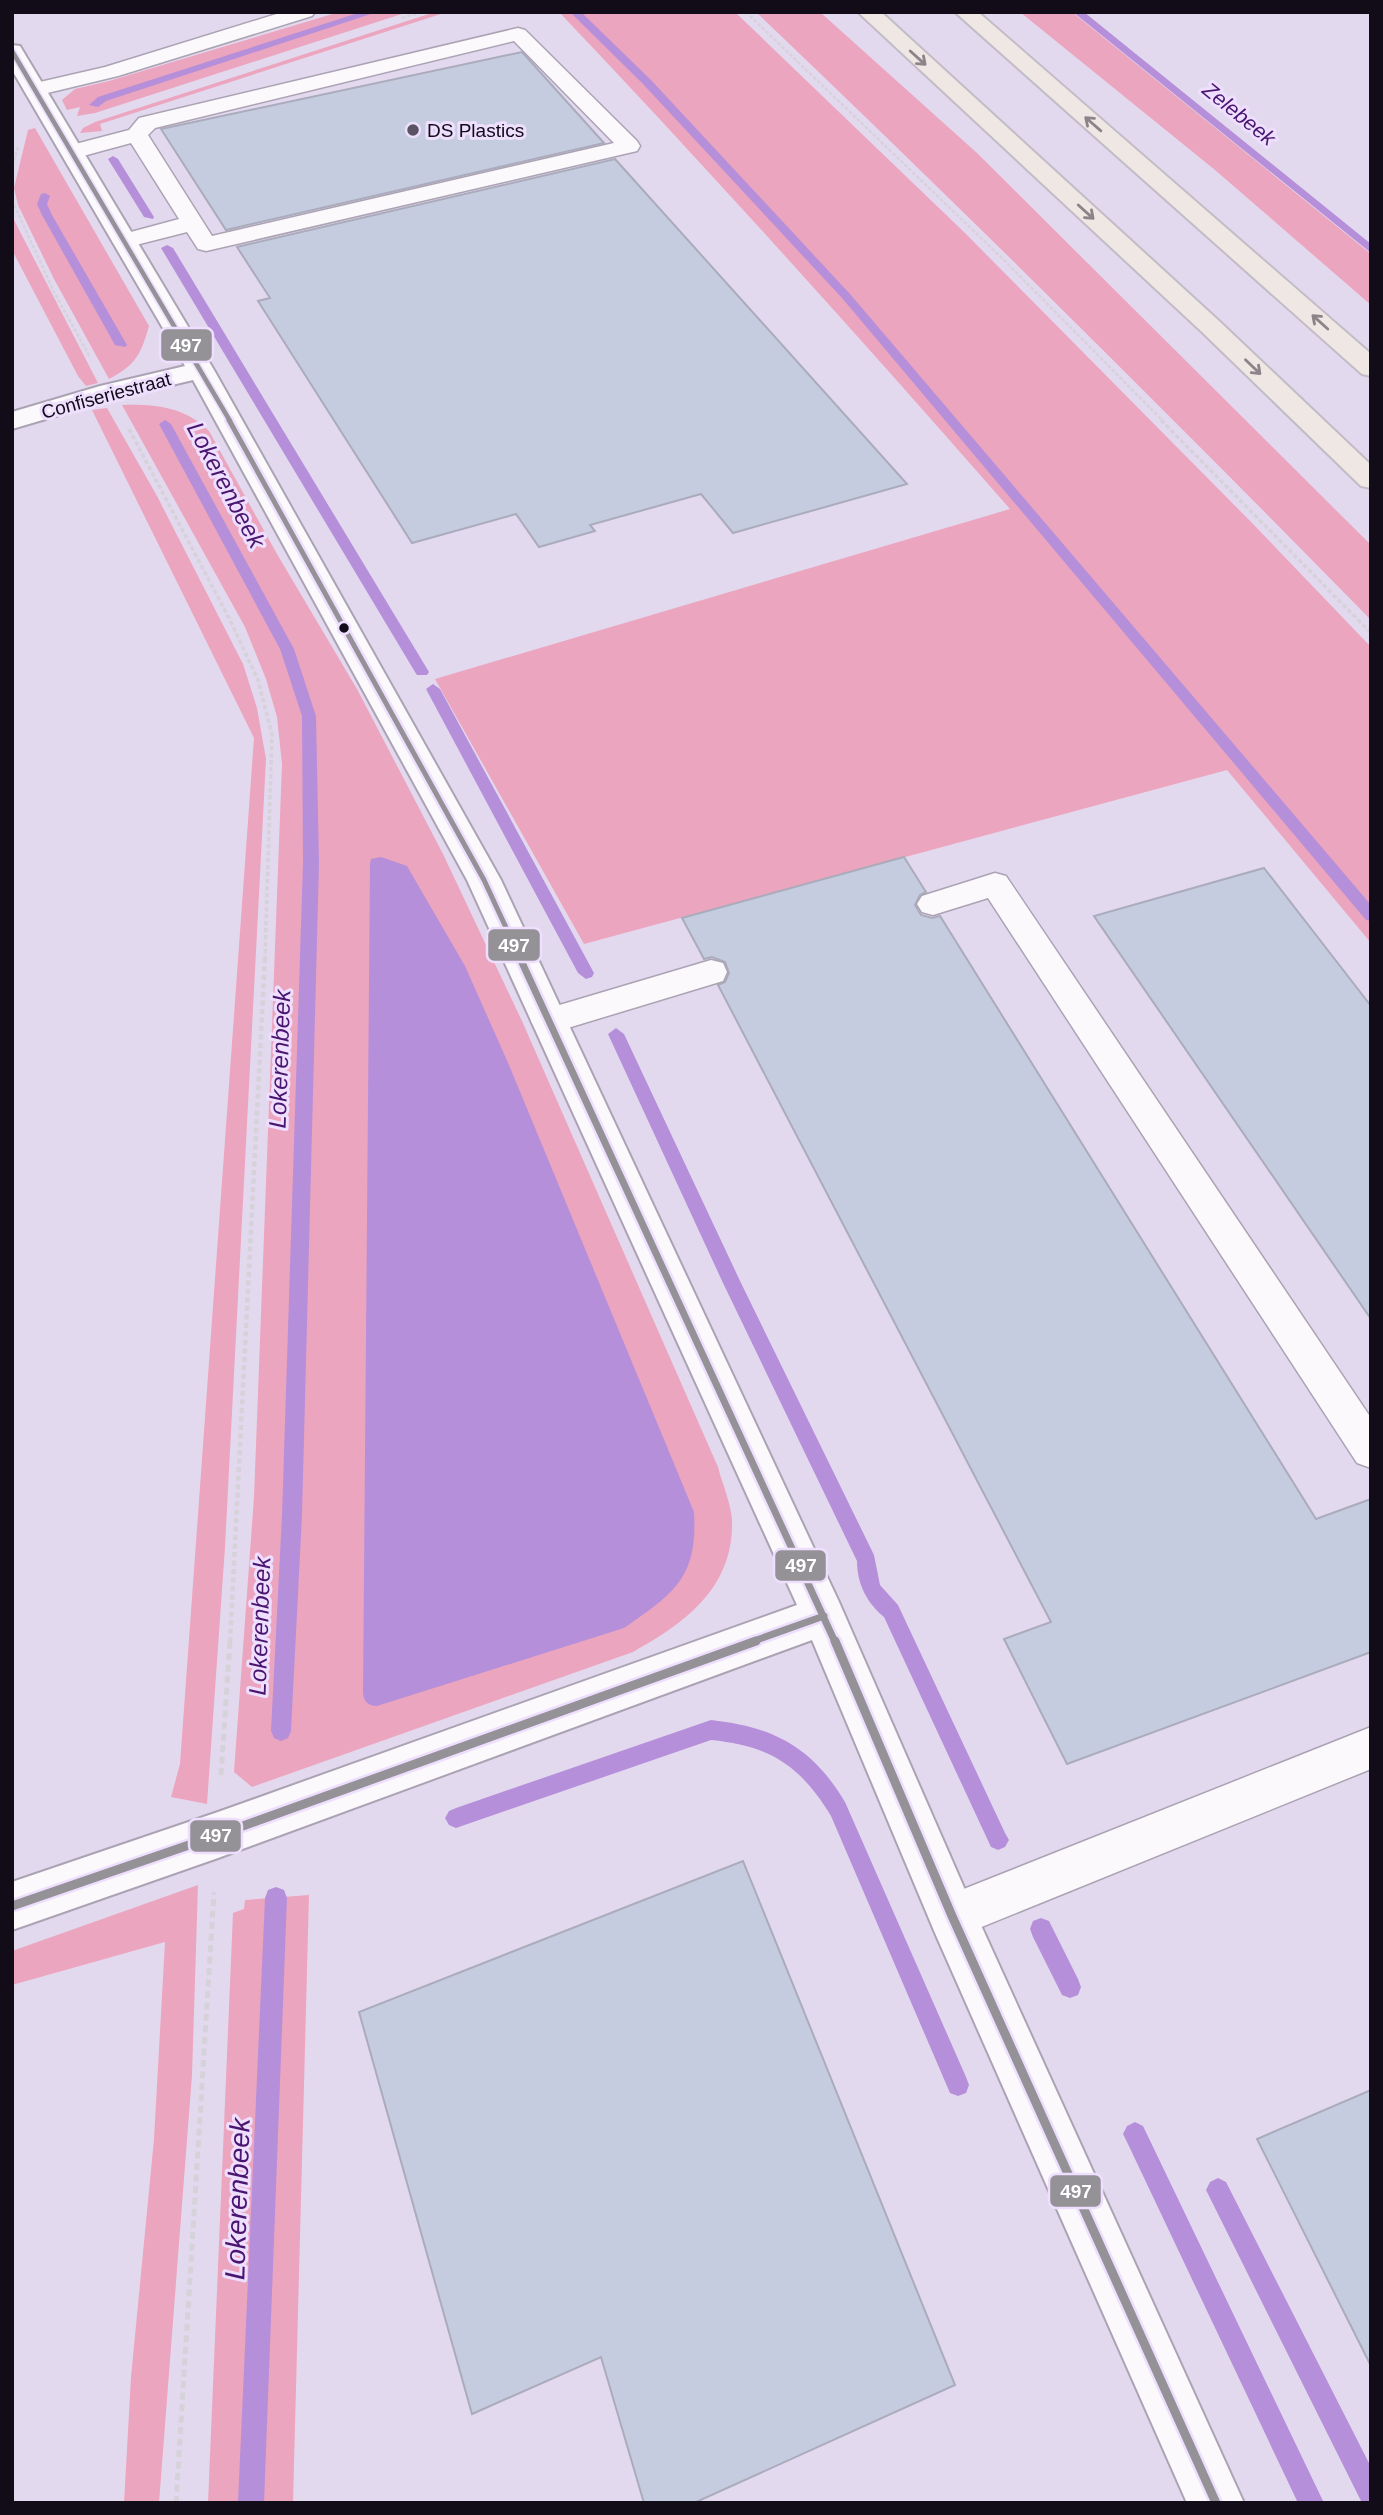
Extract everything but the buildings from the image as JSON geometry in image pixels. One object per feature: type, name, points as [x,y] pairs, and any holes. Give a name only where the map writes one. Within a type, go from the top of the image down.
[{"type":"highway","points":[[868,12],[1210,326],[1371,480]]},
{"type":"highway","points":[[965,12],[1371,368]]},
{"type":"street","points":[[12,51],[201,370],[484,880],[824,1616],[952,1916],[1216,2503]]},
{"type":"street","name":"Confiseriestraat","points":[[12,421],[109,392],[201,370]]},
{"type":"street","points":[[12,1906],[218,1835],[824,1616]]},
{"type":"lane","points":[[36,90],[111,72],[305,12]]},
{"type":"lane","points":[[72,152],[137,135],[147,122],[518,34],[629,146],[206,244],[137,135]]},
{"type":"lane","points":[[124,241],[192,223]]},
{"type":"lane","points":[[933,904],[995,884],[1371,1451]]},
{"type":"lane","points":[[548,1021],[711,972]]},
{"type":"lane","points":[[952,1916],[1371,1748]]},
{"type":"path","points":[[746,12],[1004,261],[1371,633]]},
{"type":"path","points":[[12,200],[54,292],[230,620],[258,680],[272,735],[271,827],[238,1520],[198,2109],[176,2503]]},
{"type":"shaded area","points":[[339,12],[408,12],[95,113],[77,116],[80,107],[67,110],[62,100],[75,89]]},
{"type":"shaded area","points":[[435,12],[447,12],[100,124],[102,131],[80,133],[83,128],[95,122]]},
{"type":"shaded area","points":[[559,12],[735,12],[965,233],[1371,647],[1371,943],[1227,770],[584,944],[435,679],[1010,509],[787,258]]},
{"type":"shaded area","points":[[756,12],[820,12],[977,153],[1371,545],[1371,620],[1066,313]]},
{"type":"shaded area","points":[[1020,12],[1072,12],[1371,254],[1371,305],[1215,170]]},
{"type":"shaded area","points":[[35,128],[149,326],[136,358],[126,369],[109,379],[54,279],[18,205],[14,188],[28,130]]},
{"type":"shaded area","points":[[12,216],[98,383],[86,386],[78,376],[12,250]]},
{"type":"shaded area","points":[[122,405],[146,405],[180,412],[209,431],[277,554],[357,689],[443,854],[522,1021],[718,1467],[732,1520],[725,1565],[703,1601],[671,1629],[633,1652],[252,1787],[234,1772],[254,1497],[282,764],[277,717],[266,679],[245,627]]},
{"type":"shaded area","points":[[107,408],[157,496],[243,664],[257,708],[266,759],[225,1547],[207,1804],[171,1797],[180,1764],[254,738],[92,410]]},
{"type":"shaded area","points":[[381,857],[407,866],[465,966],[509,1065],[694,1512],[694,1534],[692,1553],[679,1582],[657,1604],[624,1628],[377,1706],[366,1702],[363,1691],[370,864],[371,859]]},
{"type":"shaded area","points":[[198,1885],[192,2075],[159,2503],[124,2503],[131,2377],[154,2139],[165,1942],[12,1985],[12,1951]]},
{"type":"shaded area","points":[[309,1895],[293,2503],[208,2503],[233,1913],[244,1909],[245,1900]]},
{"type":"waterway","name":"Lokerenbeek","points":[[94,105],[102,99],[372,12]]},
{"type":"waterway","points":[[575,12],[647,82],[846,296],[1371,916]]},
{"type":"waterway","name":"Zelebeek","points":[[1078,12],[1371,250]]},
{"type":"waterway","points":[[113,159],[149,217]]},
{"type":"waterway","name":"Lokerenbeek","points":[[45,196],[42,204],[47,215],[121,345]]},
{"type":"waterway","points":[[167,248],[422,672]]},
{"type":"waterway","name":"Lokerenbeek","points":[[165,424],[287,649],[309,716],[311,863],[292,1515],[281,1731]]},
{"type":"waterway","points":[[433,689],[586,973]]},
{"type":"waterway","points":[[616,1034],[732,1283],[867,1561],[872,1589],[891,1611],[998,1840]]},
{"type":"waterway","points":[[456,1818],[711,1730],[752,1737],[786,1751],[814,1775],[838,1809],[958,2085]]},
{"type":"waterway","name":"Lokerenbeek","points":[[251,2503],[276,1898]]},
{"type":"waterway","points":[[1041,1929],[1070,1987]]},
{"type":"waterway","points":[[1135,2134],[1311,2503]]},
{"type":"waterway","points":[[1218,2190],[1371,2494]]},
{"type":"transit line","name":"497","points":[[12,51],[201,370],[484,880],[824,1616],[952,1916],[1216,2503]]},
{"type":"transit line","name":"497","points":[[12,1906],[218,1835],[824,1616]]},
{"type":"place","name":"DS Plastics","points":[[413,130]]}]
